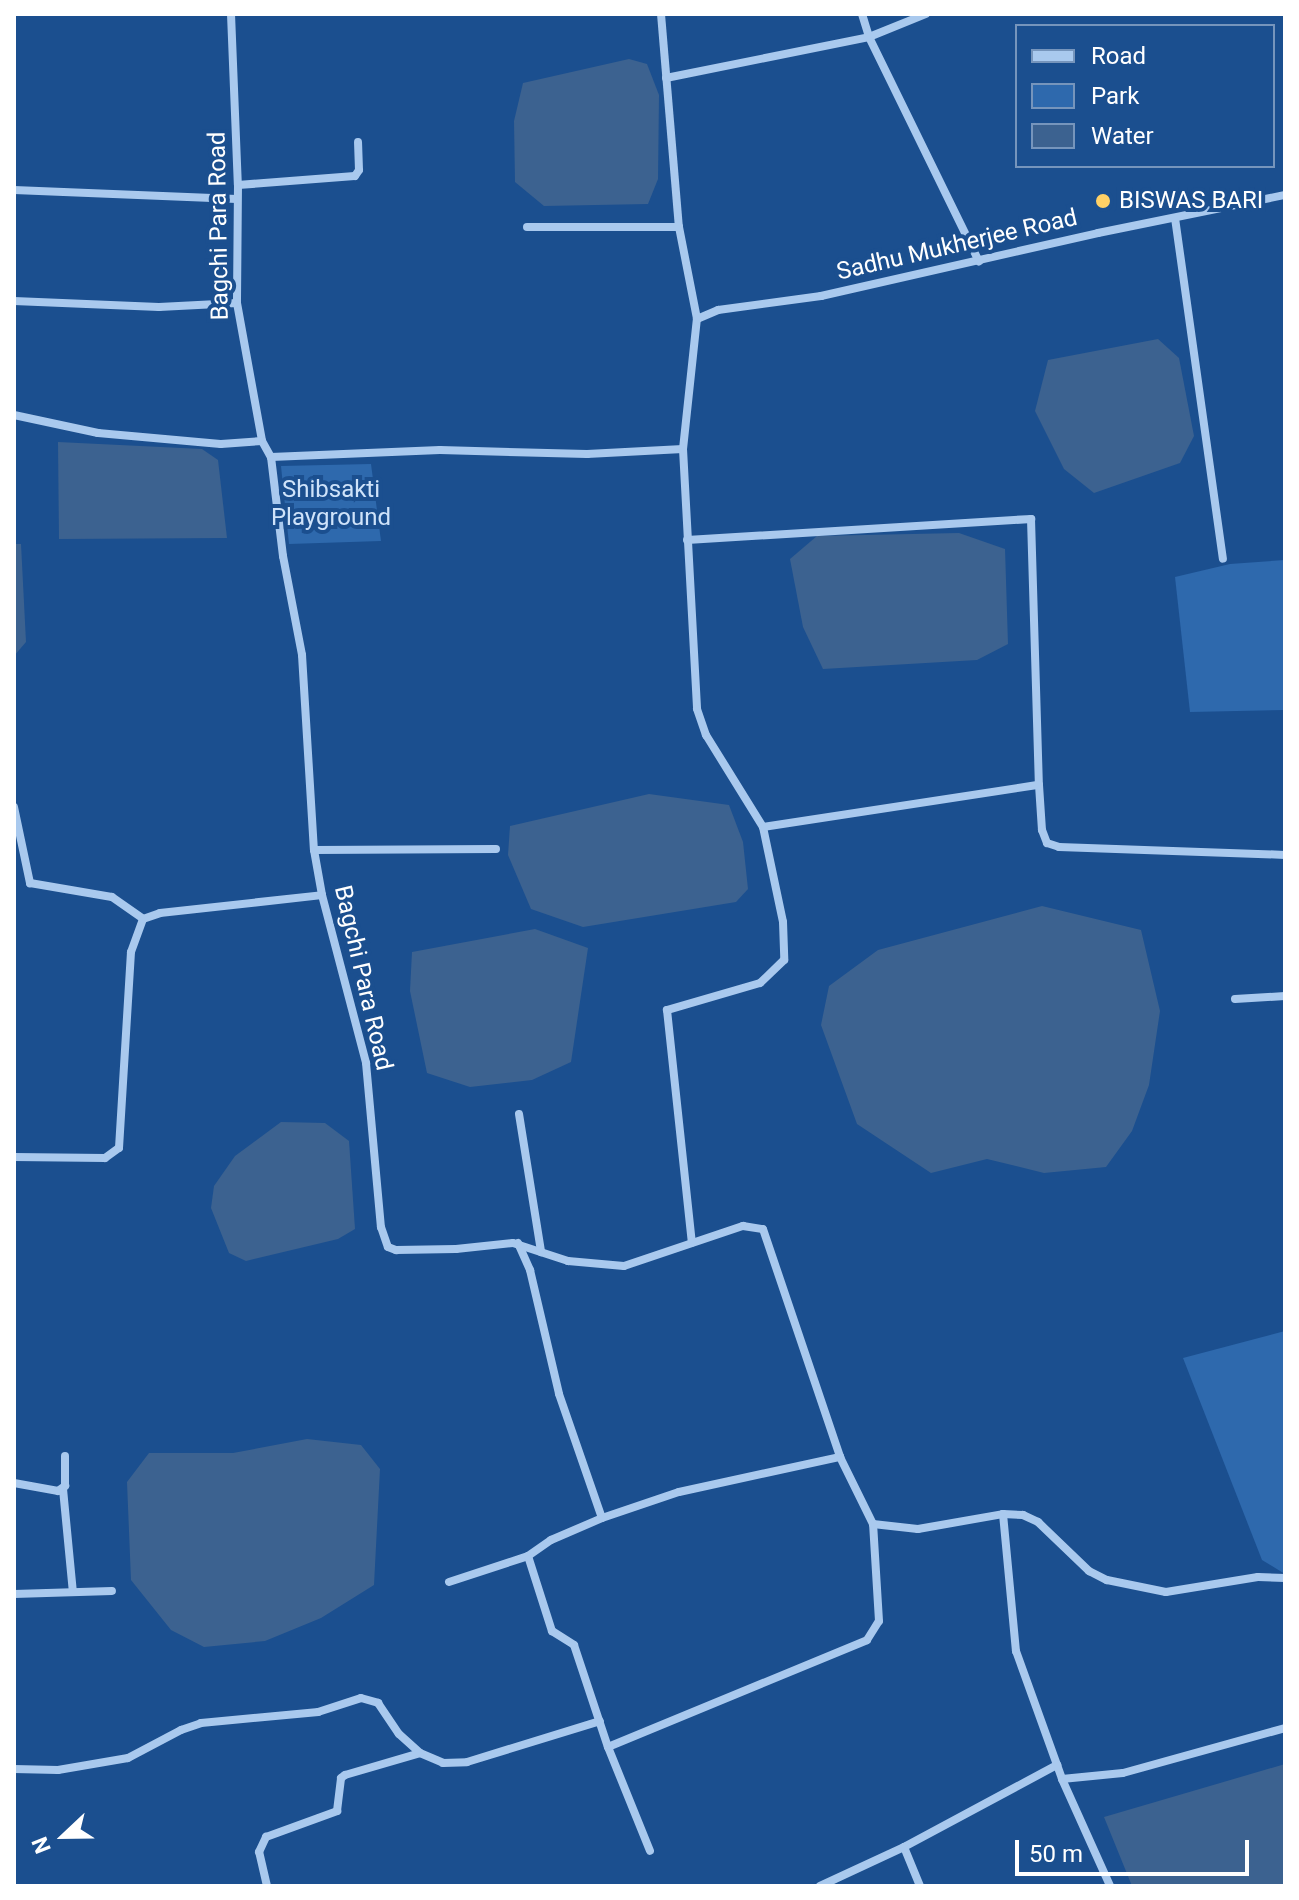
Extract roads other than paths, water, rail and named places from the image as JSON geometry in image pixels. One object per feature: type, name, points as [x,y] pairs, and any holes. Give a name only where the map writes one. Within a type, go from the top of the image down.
[{"type":"street","name":"Bagchi Para Road","points":[[231,14],[238,185],[237,303],[262,441],[271,457],[283,556],[302,655],[314,850],[322,895],[366,1063],[381,1227],[388,1247],[396,1250],[456,1249],[518,1243],[568,1261],[624,1266],[743,1226],[763,1229],[840,1457],[873,1524]]},
{"type":"street","points":[[661,14],[679,227],[697,319],[693,331],[683,449],[697,709],[706,735],[763,827],[783,922],[784,960],[760,983],[670,1009],[666,1014],[692,1243]]},
{"type":"street","points":[[862,14],[869,37],[979,262]]},
{"type":"street","points":[[666,78],[869,37],[926,14]]},
{"type":"street","points":[[238,185],[355,176],[359,170],[358,142]]},
{"type":"street","points":[[14,190],[237,199]]},
{"type":"street","name":"Sadhu Mukherjee Road","points":[[697,319],[718,310],[821,296],[1285,195]]},
{"type":"street","points":[[1175,218],[1223,559]]},
{"type":"street","points":[[527,227],[679,227]]},
{"type":"street","points":[[14,301],[159,307],[237,303]]},
{"type":"street","points":[[14,415],[98,433],[221,444],[262,441]]},
{"type":"street","points":[[271,457],[440,450],[587,454],[683,449]]},
{"type":"street","points":[[687,540],[1031,519],[1039,785],[1042,830],[1047,843],[1059,847],[1285,855]]},
{"type":"street","points":[[763,827],[1039,785]]},
{"type":"street","points":[[14,807],[30,883],[112,897],[143,919]]},
{"type":"street","points":[[314,850],[496,849]]},
{"type":"street","points":[[143,919],[160,913],[322,895]]},
{"type":"street","points":[[14,1157],[105,1158],[119,1148],[131,952],[143,919]]},
{"type":"street","points":[[1235,999],[1285,996]]},
{"type":"street","points":[[519,1114],[541,1252]]},
{"type":"street","points":[[518,1243],[530,1270],[559,1394],[602,1518]]},
{"type":"street","points":[[65,1456],[63,1489],[73,1592]]},
{"type":"street","points":[[449,1582],[528,1556],[551,1540],[602,1518],[679,1492],[840,1457]]},
{"type":"street","points":[[14,1483],[52,1491],[63,1489]]},
{"type":"street","points":[[1003,1514],[1016,1651],[1062,1779],[1110,1886]]},
{"type":"street","points":[[608,1747],[867,1640],[879,1621],[873,1524],[918,1529],[1003,1514],[1023,1515],[1038,1522],[1073,1558],[1107,1580],[1166,1592],[1258,1577],[1285,1578]]},
{"type":"street","points":[[528,1556],[552,1631],[574,1645],[608,1747],[650,1851]]},
{"type":"street","points":[[14,1594],[112,1591]]},
{"type":"street","points":[[14,1769],[58,1770],[128,1758],[201,1723],[318,1712],[361,1698],[378,1703],[399,1734],[420,1753],[443,1763],[467,1762],[600,1721]]},
{"type":"street","points":[[1062,1779],[1123,1773],[1285,1728]]},
{"type":"street","points":[[267,1886],[259,1852],[266,1837],[337,1811],[341,1778],[345,1775],[420,1753]]},
{"type":"street","points":[[820,1886],[904,1847],[1057,1765]]},
{"type":"street","points":[[904,1847],[920,1886]]},
{"type":"water","points":[[629,59],[647,64],[659,95],[658,179],[648,204],[544,206],[515,182],[514,121],[523,83]]},
{"type":"water","points":[[1158,339],[1179,358],[1194,436],[1180,463],[1094,493],[1064,469],[1035,411],[1048,360]]},
{"type":"water","points":[[58,442],[202,449],[218,460],[227,538],[59,539]]},
{"type":"water","points":[[959,533],[1005,549],[1008,644],[977,660],[823,669],[803,627],[790,559],[817,536]]},
{"type":"water","points":[[14,544],[21,544],[26,642],[14,656]]},
{"type":"water","points":[[649,794],[729,805],[743,842],[748,889],[736,902],[583,927],[531,909],[508,855],[510,826]]},
{"type":"water","points":[[1042,906],[1141,930],[1160,1011],[1149,1085],[1132,1131],[1106,1167],[1044,1173],[987,1159],[931,1173],[857,1124],[821,1025],[829,986],[878,950]]},
{"type":"water","points":[[535,929],[588,948],[571,1062],[532,1080],[470,1087],[427,1073],[410,991],[412,952]]},
{"type":"water","points":[[281,1122],[325,1123],[349,1141],[355,1229],[338,1239],[246,1261],[229,1253],[211,1208],[214,1186],[235,1156]]},
{"type":"water","points":[[307,1439],[361,1445],[380,1469],[374,1585],[321,1618],[265,1641],[204,1647],[171,1630],[131,1580],[127,1482],[149,1453],[233,1453]]},
{"type":"water","points":[[1285,1764],[1285,1886],[1132,1886],[1104,1817]]},
{"type":"place","name":"BISWAS BARI","points":[[1103,201]]},
{"type":"park label","name":"Shibsakti Playground","points":[[331,504]]}]
